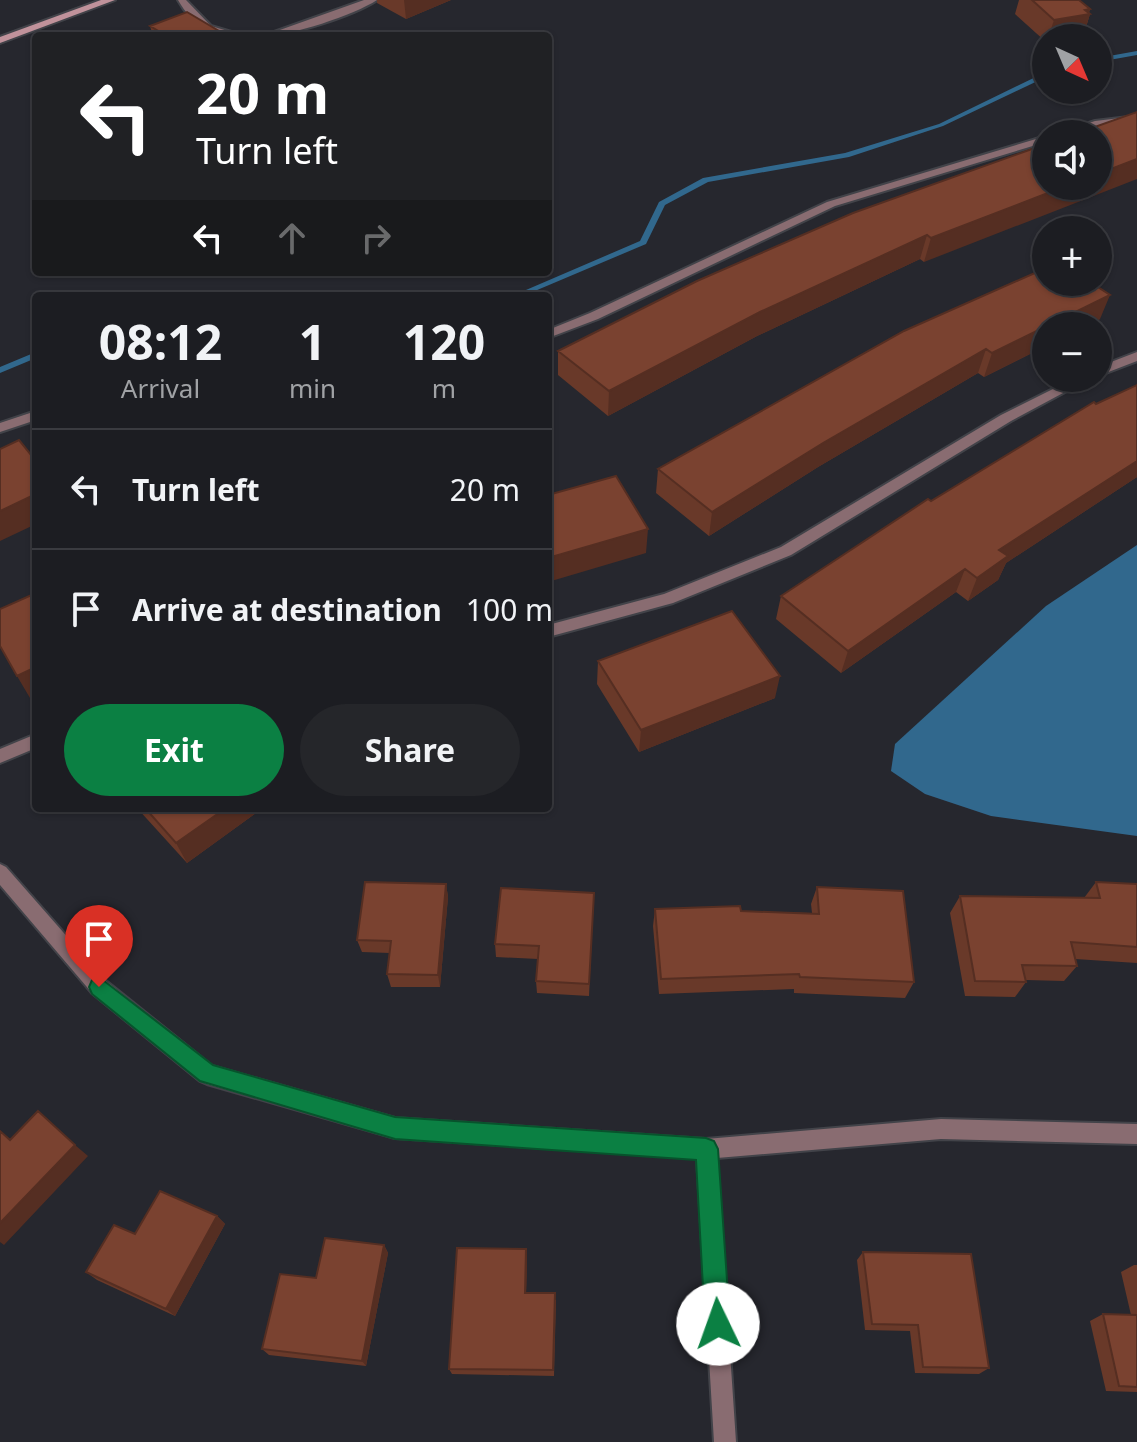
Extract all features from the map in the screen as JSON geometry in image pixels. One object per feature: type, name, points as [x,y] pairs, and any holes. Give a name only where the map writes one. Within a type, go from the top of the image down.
[{"type":"main road","points":[[0,40],[110,0]]},
{"type":"street","points":[[181,0],[199,0]]},
{"type":"street","points":[[181,0],[208,28],[224,32]]},
{"type":"street","points":[[285,32],[372,0]]},
{"type":"street","points":[[1112,122],[1137,119]]},
{"type":"street","points":[[552,332],[594,316],[831,204],[1032,143]]},
{"type":"street","points":[[1112,366],[1137,356]]},
{"type":"street","points":[[552,630],[668,599],[786,551],[1006,418],[1057,392]]},
{"type":"street","points":[[0,428],[32,416]]},
{"type":"street","points":[[0,756],[32,743]]},
{"type":"street","points":[[0,872],[99,987],[207,1074],[395,1128],[706,1149],[941,1129],[1137,1134]]},
{"type":"street","points":[[706,1149],[725,1442]]},
{"type":"water","points":[[1137,545],[1137,836],[991,816],[925,794],[891,771],[895,744],[1046,606]]},
{"type":"building","points":[[1032,0],[1079,0],[1090,9],[1085,10],[1090,14],[1054,20]]},
{"type":"building","points":[[187,12],[219,31],[160,32],[150,26]]},
{"type":"building","points":[[1137,112],[1137,159],[1112,169],[1112,121]]},
{"type":"building","points":[[1032,149],[1032,199],[931,238],[927,235],[760,312],[609,391],[558,351],[697,281],[853,213]]},
{"type":"building","points":[[1032,274],[1032,296],[1108,296],[1075,312],[1032,312],[1032,333],[992,353],[986,349],[823,443],[712,512],[658,469],[904,331]]},
{"type":"building","points":[[1137,385],[1137,461],[999,550],[1008,556],[977,578],[965,569],[848,651],[781,596],[928,499],[931,501],[1094,402],[1096,404]]},
{"type":"building","points":[[19,440],[32,456],[32,496],[0,511],[0,449]]},
{"type":"building","points":[[616,476],[648,529],[552,557],[552,494]]},
{"type":"building","points":[[32,595],[32,669],[17,676],[0,646],[0,609]]},
{"type":"building","points":[[732,611],[780,676],[641,730],[598,661]]},
{"type":"building","points":[[149,812],[220,812],[176,843]]},
{"type":"building","points":[[365,882],[446,884],[438,975],[387,974],[391,941],[357,940]]},
{"type":"building","points":[[1096,882],[1137,884],[1137,947],[1071,942],[1077,966],[1022,965],[1026,982],[975,981],[960,896],[1100,898]]},
{"type":"building","points":[[817,887],[903,891],[914,982],[800,977],[799,974],[661,979],[655,909],[740,906],[741,911],[819,914]]},
{"type":"building","points":[[501,888],[594,893],[589,984],[536,981],[539,946],[495,944]]},
{"type":"building","points":[[38,1111],[75,1145],[0,1223],[0,1131],[10,1140]]},
{"type":"building","points":[[160,1191],[217,1216],[166,1309],[86,1272],[114,1225],[135,1234]]},
{"type":"building","points":[[325,1238],[384,1245],[362,1361],[262,1349],[280,1274],[316,1278]]},
{"type":"building","points":[[457,1248],[526,1249],[525,1293],[555,1293],[553,1370],[449,1369]]},
{"type":"building","points":[[863,1252],[971,1254],[989,1368],[923,1367],[918,1325],[872,1324]]},
{"type":"building","points":[[1103,1314],[1137,1315],[1137,1387],[1119,1386]]},
{"type":"waterway","points":[[1112,57],[1137,53]]},
{"type":"waterway","points":[[525,292],[643,242],[662,204],[706,180],[846,155],[941,125],[1032,81]]},
{"type":"waterway","points":[[0,370],[32,357]]},
{"type":"route","points":[[99,987],[207,1074],[395,1128],[706,1149],[718,1324]]}]
